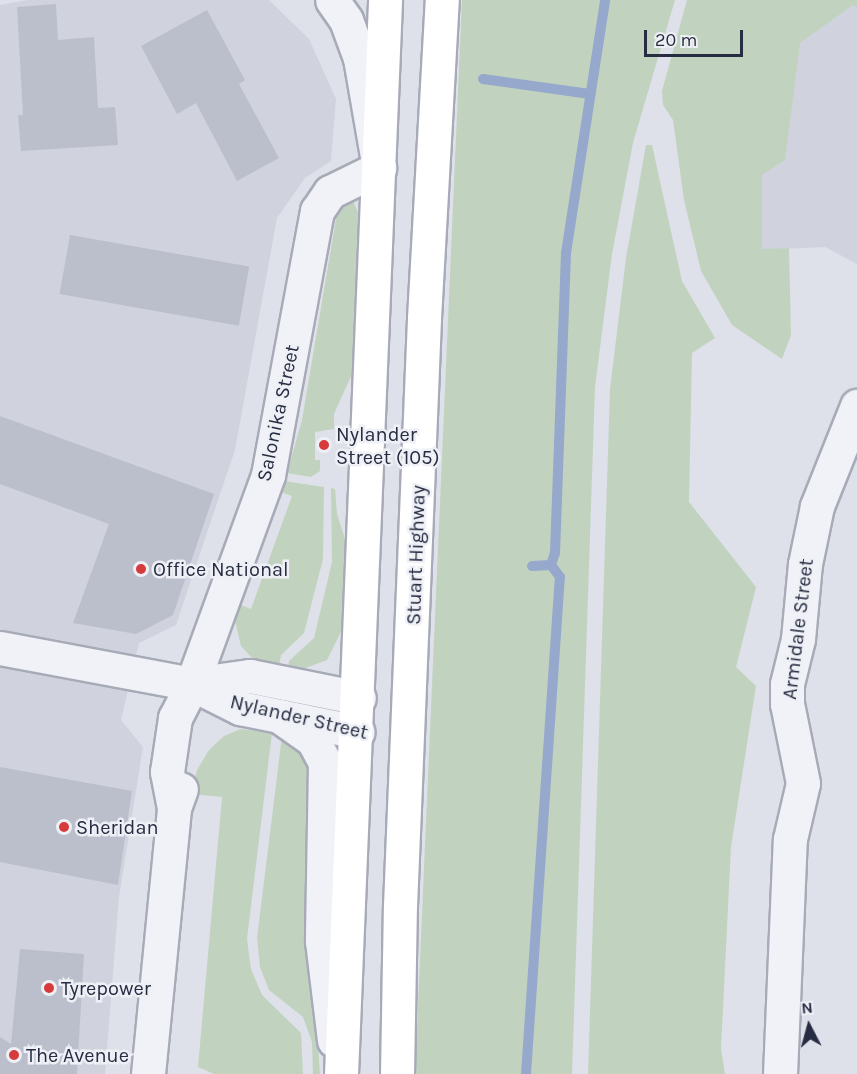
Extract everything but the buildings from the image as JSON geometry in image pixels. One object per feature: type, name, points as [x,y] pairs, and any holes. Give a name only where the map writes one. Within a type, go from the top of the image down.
[{"type":"highway","points":[[340,1074],[358,732],[386,0]]},
{"type":"highway","points":[[429,0],[434,136]]},
{"type":"highway","name":"Stuart Highway","points":[[397,1074],[434,136],[442,0]]},
{"type":"highway","points":[[359,698],[411,706]]},
{"type":"highway","name":"Nylander Street","points":[[358,732],[409,740]]},
{"type":"street","points":[[332,0],[345,20],[360,58],[379,168]]},
{"type":"street","name":"Salonika Street","points":[[148,1074],[174,808],[187,772],[196,719],[192,684],[268,475],[317,211],[330,192],[379,168]]},
{"type":"street","name":"Armidale Street","points":[[780,1074],[790,839],[803,783],[787,704],[787,684],[798,639],[805,564],[816,506],[857,406]]},
{"type":"street","name":"Nylander Street","points":[[0,648],[192,684],[229,704],[358,732]]},
{"type":"street","name":"Nylander Street","points":[[192,684],[250,676],[359,698]]},
{"type":"street","points":[[279,716],[313,740],[325,763],[322,941],[340,1074]]},
{"type":"shaded area","points":[[28,0],[269,0],[309,39],[336,99],[331,161],[305,178],[277,218],[235,450],[176,625],[139,643],[121,720],[143,747],[119,897],[105,1074],[0,1074],[0,5]]},
{"type":"shaded area","points":[[857,0],[857,264],[825,247],[762,250],[761,54]]},
{"type":"green space","points":[[462,0],[675,0],[633,143],[612,254],[595,387],[572,1074],[415,1074]]},
{"type":"green space","points":[[687,0],[857,0],[857,7],[853,5],[800,43],[785,160],[762,175],[762,249],[789,248],[791,335],[782,359],[732,325],[701,271],[684,200],[673,120],[663,105],[662,91]]},
{"type":"green space","points":[[646,145],[652,145],[682,281],[715,338],[692,353],[689,502],[756,587],[736,667],[756,686],[731,847],[721,1049],[725,1074],[588,1074],[610,389],[626,258]]},
{"type":"green space","points":[[351,196],[362,222],[352,374],[334,414],[334,429],[315,432],[315,460],[320,460],[320,471],[311,477],[287,473],[302,420],[339,201]]},
{"type":"green space","points":[[284,481],[324,487],[323,559],[304,633],[281,655],[278,672],[260,667],[241,646],[234,616],[238,604],[251,609],[292,496],[281,492]]},
{"type":"green space","points":[[331,488],[335,489],[337,514],[346,542],[343,628],[327,660],[287,675],[289,661],[314,638],[332,562]]},
{"type":"green space","points":[[241,729],[272,733],[247,939],[251,969],[262,995],[301,1033],[303,1074],[214,1074],[198,1067],[222,797],[191,794],[197,770],[209,750],[224,736]]},
{"type":"green space","points":[[282,736],[294,739],[317,770],[313,972],[320,1074],[313,1074],[312,1042],[303,1017],[269,990],[260,967],[257,938]]},
{"type":"waterway","points":[[532,566],[551,565],[555,553],[566,253],[605,0]]},
{"type":"waterway","points":[[483,79],[590,94]]},
{"type":"waterway","points":[[526,1074],[560,577],[551,565]]},
{"type":"place","name":"Nylander Street (105)","points":[[324,445]]},
{"type":"place","name":"Office National","points":[[141,569]]},
{"type":"place","name":"Sheridan","points":[[64,827]]},
{"type":"place","name":"Tyrepower","points":[[49,988]]},
{"type":"place","name":"The Avenue","points":[[14,1055]]}]
